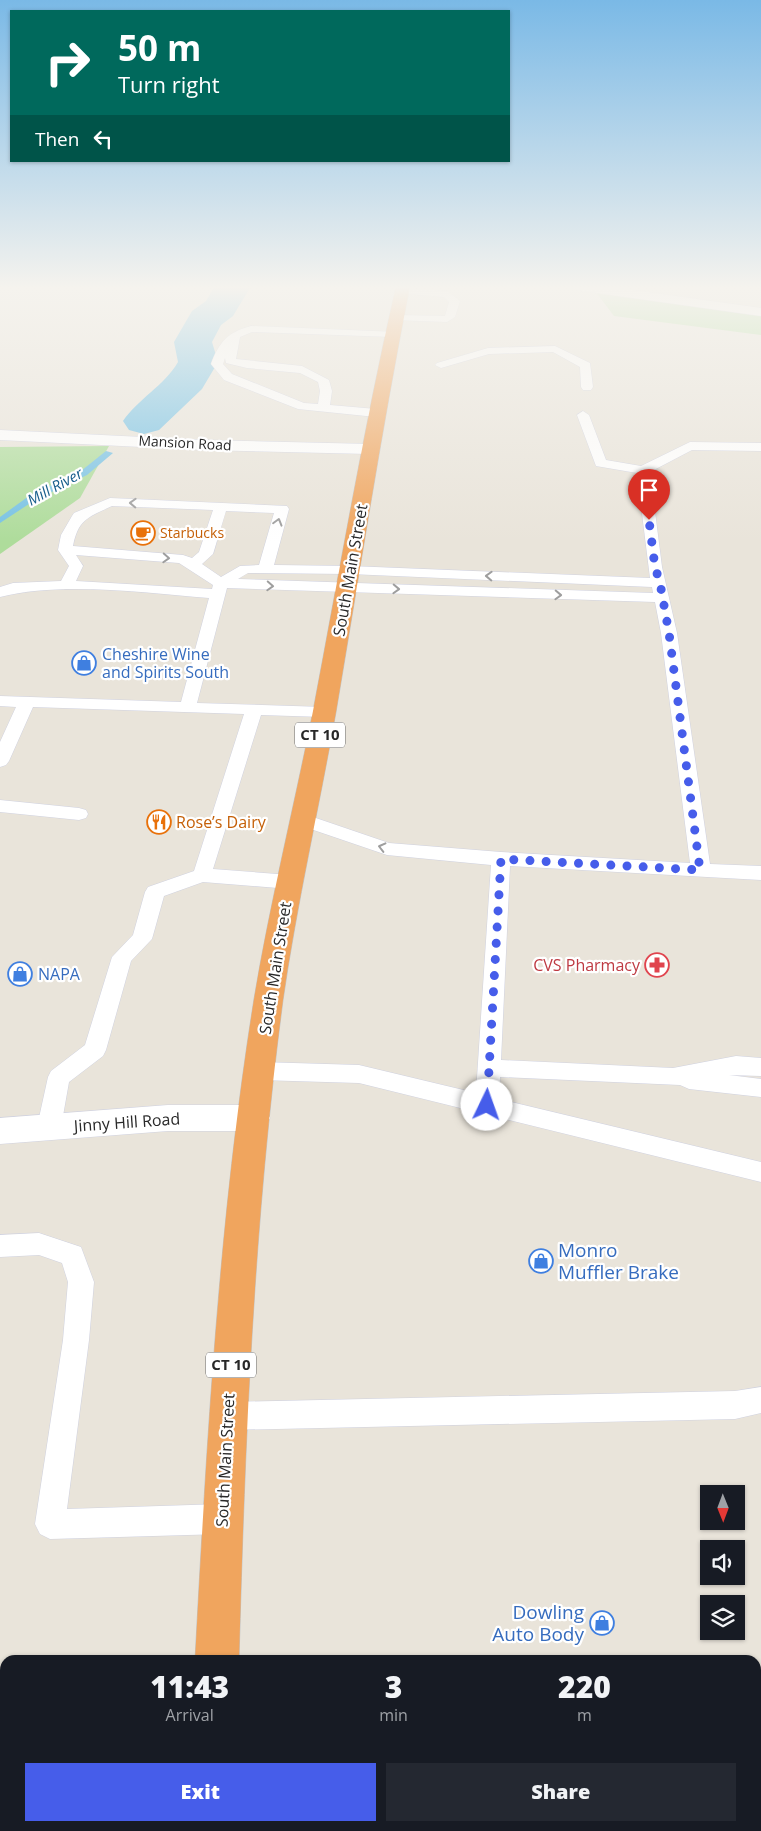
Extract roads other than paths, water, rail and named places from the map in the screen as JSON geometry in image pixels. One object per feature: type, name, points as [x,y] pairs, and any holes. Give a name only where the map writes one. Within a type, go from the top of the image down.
[{"type":"highway","name":"South Main Street","points":[[217,1655],[227,1416],[243,1217],[269,998],[324,712],[385,371]]},
{"type":"street","name":"Mansion Road","points":[[0,435],[203,445],[370,450]]},
{"type":"street","name":"Jinny Hill Road","points":[[0,1131],[168,1118],[254,1118]]},
{"type":"lane","points":[[223,371],[228,377],[302,406],[376,413]]},
{"type":"lane","points":[[305,371],[323,380],[326,391],[324,407]]},
{"type":"lane","points":[[586,371],[587,387]]},
{"type":"lane","points":[[583,415],[601,463],[644,470],[690,446],[761,447]]},
{"type":"lane","points":[[644,470],[655,567],[663,598],[700,870]]},
{"type":"lane","points":[[66,586],[76,566],[65,550],[68,535],[79,516],[110,502],[282,509],[265,569]]},
{"type":"lane","points":[[193,564],[206,554],[221,506]]},
{"type":"lane","points":[[65,550],[183,559],[193,564],[220,589]]},
{"type":"lane","points":[[188,706],[220,589],[245,569],[265,569],[348,579],[663,598]]},
{"type":"lane","points":[[0,592],[4,589],[35,585],[220,589],[348,579],[660,583]]},
{"type":"lane","points":[[0,701],[324,712]]},
{"type":"lane","points":[[0,761],[27,702]]},
{"type":"lane","points":[[202,875],[254,709]]},
{"type":"lane","points":[[0,806],[79,814]]},
{"type":"lane","points":[[302,820],[387,849],[501,859],[761,874]]},
{"type":"lane","points":[[487,1105],[501,859]]},
{"type":"lane","points":[[49,1128],[59,1077],[95,1050],[122,957],[142,939],[155,892],[202,875],[290,882]]},
{"type":"lane","points":[[673,1077],[736,1065],[761,1067]]},
{"type":"lane","points":[[488,1068],[673,1077],[761,1088]]},
{"type":"lane","points":[[260,1071],[358,1074],[761,1172]]},
{"type":"lane","points":[[0,1246],[39,1244],[72,1255],[81,1282],[76,1340],[50,1524],[222,1519]]},
{"type":"lane","points":[[227,1416],[735,1405],[761,1400]]},
{"type":"waterway","name":"Mill River","points":[[144,421],[188,380],[193,371]]},
{"type":"waterway","name":"Mill River","points":[[0,521],[32,498],[84,473],[109,453]]},
{"type":"place","name":"Starbucks","points":[[143,533]]},
{"type":"place","name":"Cheshire Wine and Spirits South","points":[[84,663]]},
{"type":"place","name":"Rose’s Dairy","points":[[159,822]]},
{"type":"place","name":"CVS Pharmacy","points":[[657,965]]},
{"type":"place","name":"NAPA","points":[[20,974]]},
{"type":"place","name":"Monro Muffler Brake","points":[[541,1261]]},
{"type":"place","name":"Dowling Auto Body","points":[[602,1623]]}]
